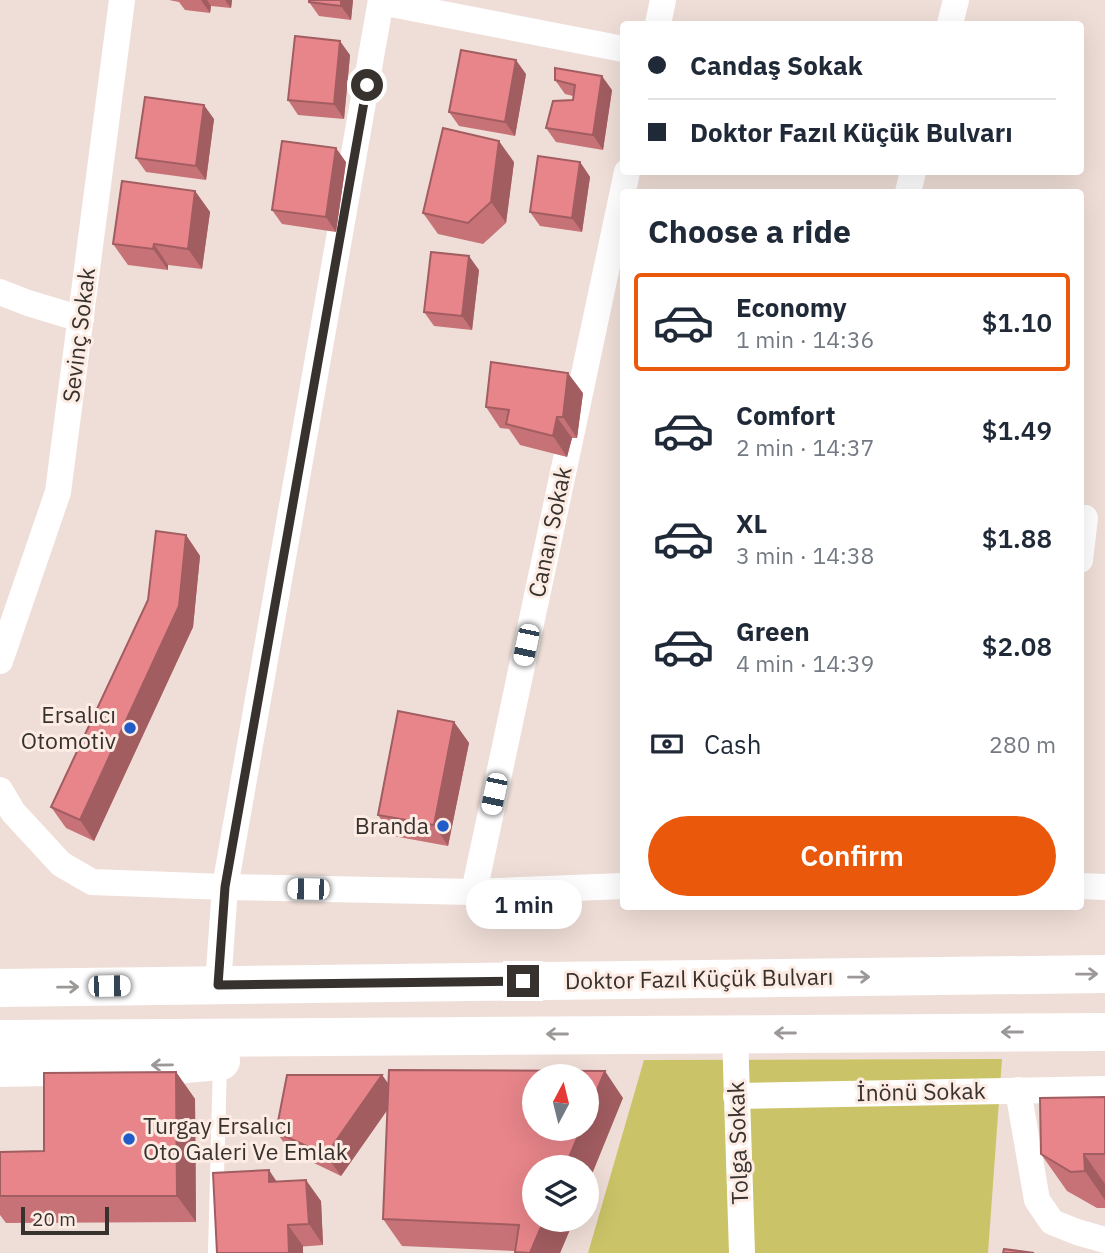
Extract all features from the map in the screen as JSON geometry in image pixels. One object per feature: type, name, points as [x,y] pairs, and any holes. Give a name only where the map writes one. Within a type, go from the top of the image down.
[{"type":"highway","name":"Doktor Fazıl Küçük Bulvarı","points":[[0,988],[1105,974]]},
{"type":"highway","points":[[0,1039],[1105,1032]]},
{"type":"highway","points":[[0,1068],[220,1061],[258,1057],[350,1035]]},
{"type":"street","name":"Sevinç Sokak","points":[[0,661],[58,492],[122,0]]},
{"type":"street","points":[[659,21],[663,0]]},
{"type":"street","points":[[951,21],[956,0]]},
{"type":"street","points":[[218,985],[225,887],[381,1],[620,48]]},
{"type":"street","name":"Canan Sokak","points":[[474,892],[620,205]]},
{"type":"street","points":[[0,292],[81,319]]},
{"type":"street","points":[[1084,543],[1090,518]]},
{"type":"street","points":[[0,790],[13,812],[61,864],[92,882],[474,892],[620,886]]},
{"type":"street","points":[[1084,887],[1105,887]]},
{"type":"street","name":"Tolga Sokak","points":[[735,1034],[742,1253]]},
{"type":"street","name":"İnönü Sokak","points":[[736,1096],[1105,1089]]},
{"type":"street","points":[[1018,1090],[1037,1200],[1052,1222],[1105,1240]]},
{"type":"lane","points":[[215,1253],[220,1061]]},
{"type":"shaded area","points":[[1002,1059],[988,1253],[588,1253],[594,1232],[599,1232],[599,1215],[644,1060]]},
{"type":"building","points":[[341,0],[341,6],[309,2]]},
{"type":"building","points":[[295,36],[340,41],[334,104],[288,100]]},
{"type":"building","points":[[461,50],[516,60],[505,122],[449,112]]},
{"type":"building","points":[[555,68],[602,76],[593,135],[546,128],[553,101],[573,100],[575,85],[555,80]]},
{"type":"building","points":[[145,97],[204,105],[196,166],[136,158]]},
{"type":"building","points":[[443,128],[499,141],[491,202],[468,223],[423,213]]},
{"type":"building","points":[[282,141],[336,148],[326,217],[272,210]]},
{"type":"building","points":[[538,156],[580,162],[572,218],[530,212]]},
{"type":"building","points":[[122,181],[195,191],[188,249],[154,244],[153,249],[113,244]]},
{"type":"building","points":[[431,252],[469,256],[462,316],[424,312]]},
{"type":"building","points":[[491,362],[568,373],[563,417],[557,417],[553,436],[506,424],[509,410],[486,407]]},
{"type":"building","points":[[156,531],[186,535],[179,606],[80,820],[51,807],[148,600]]},
{"type":"building","points":[[398,711],[454,722],[434,825],[378,815]]},
{"type":"building","points":[[389,1070],[522,1071],[522,1141],[576,1141],[570,1155],[522,1155],[522,1232],[539,1232],[530,1253],[515,1252],[519,1225],[383,1219]]},
{"type":"building","points":[[599,1071],[605,1071],[599,1085]]},
{"type":"building","name":"Turgay Ersalıcı Oto Galeri Ve Emlak","points":[[176,1072],[177,1196],[0,1196],[0,1152],[44,1151],[44,1073]]},
{"type":"building","points":[[287,1075],[382,1075],[326,1155],[276,1132]]},
{"type":"building","points":[[1105,1097],[1105,1154],[1084,1154],[1085,1171],[1071,1172],[1041,1154],[1040,1098]]},
{"type":"building","points":[[269,1170],[269,1182],[306,1180],[309,1224],[288,1225],[289,1253],[217,1253],[213,1173]]},
{"type":"building","points":[[1004,1249],[1034,1253],[1003,1253]]},
{"type":"place","name":"Ersalıcı Otomotiv","points":[[130,728]]},
{"type":"place","name":"Branda","points":[[443,826]]},
{"type":"place","name":"Turgay Ersalıcı Oto Galeri Ve Emlak","points":[[129,1139]]},
{"type":"route","points":[[367,85],[225,887],[218,985],[523,981]]}]
